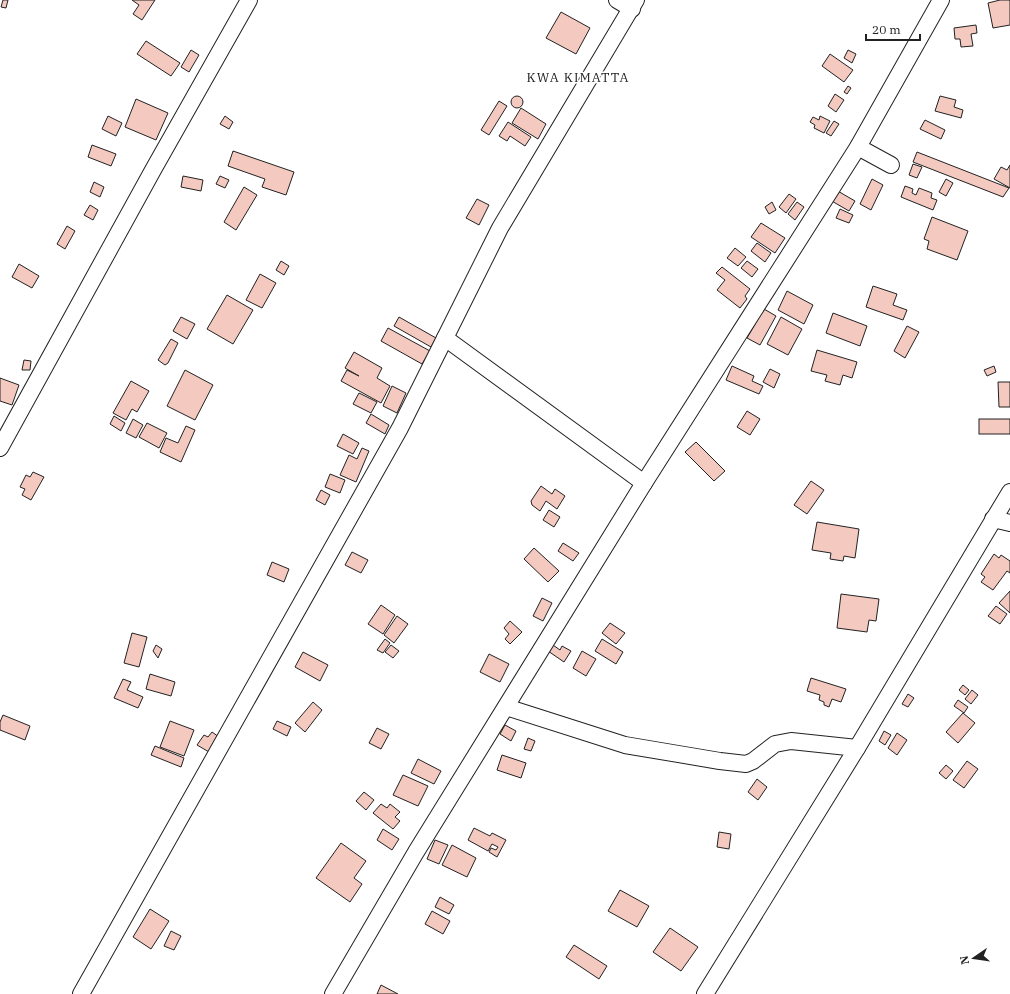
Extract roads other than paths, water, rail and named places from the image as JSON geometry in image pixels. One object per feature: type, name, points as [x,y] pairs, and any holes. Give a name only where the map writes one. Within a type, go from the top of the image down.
[{"type":"street","points":[[0,448],[153,170],[249,0]]},
{"type":"street","points":[[81,994],[400,428],[500,228],[634,4],[617,0]]},
{"type":"street","points":[[333,994],[416,852],[644,483],[858,147],[941,0]]},
{"type":"street","points":[[858,147],[891,165]]},
{"type":"street","points":[[445,338],[644,483]]},
{"type":"street","points":[[705,994],[857,748],[1010,492]]},
{"type":"street","points":[[993,519],[1010,523]]},
{"type":"street","points":[[506,707],[625,745],[720,761],[746,764],[753,762],[775,744],[791,740],[857,748]]},
{"type":"district","name":"KWA KIMATTA","points":[[578,77]]}]
